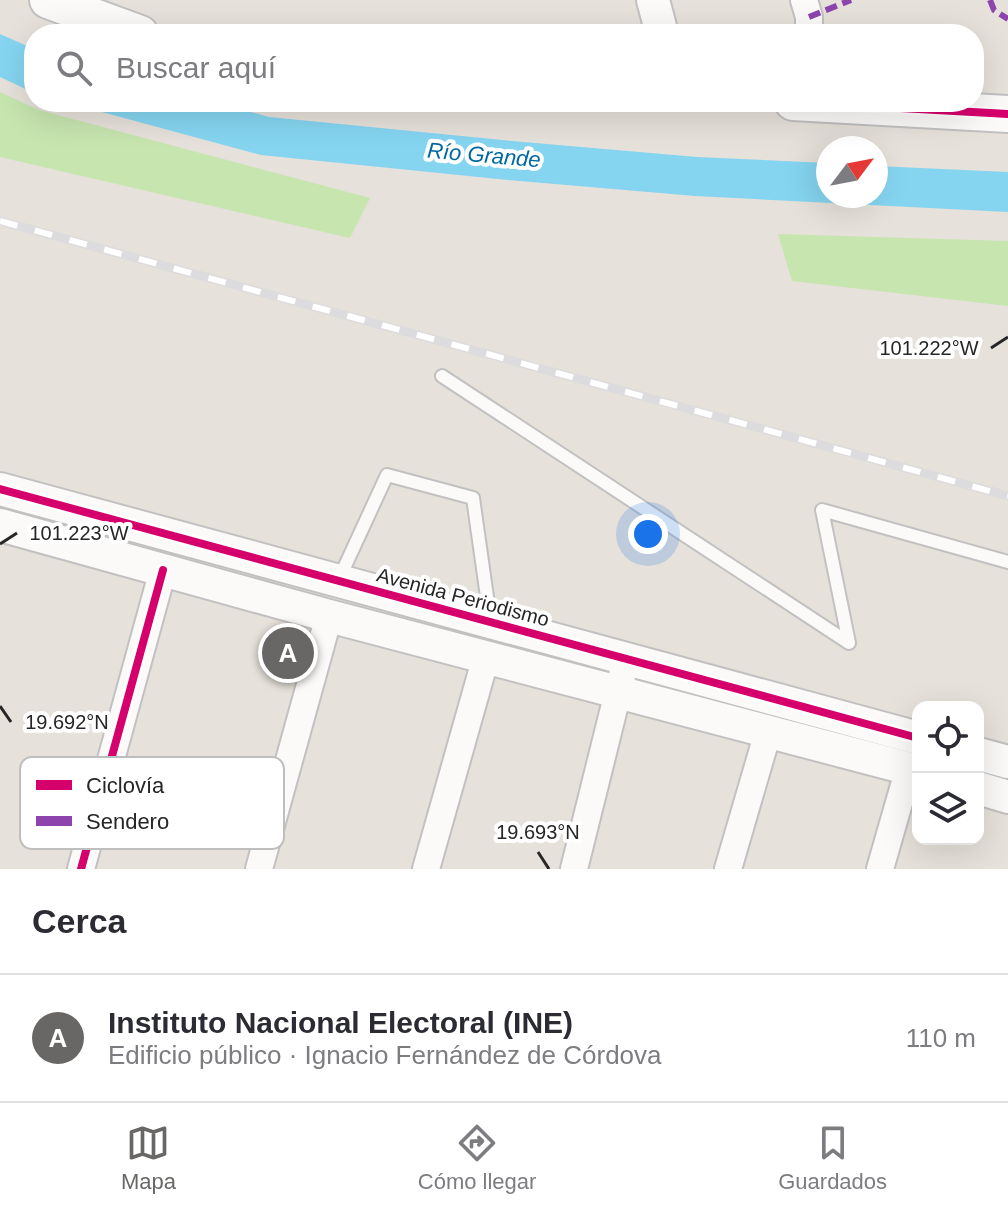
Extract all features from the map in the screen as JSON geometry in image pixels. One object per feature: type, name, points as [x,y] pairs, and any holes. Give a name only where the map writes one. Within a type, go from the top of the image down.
[{"type":"main road","points":[[48,0],[113,24]]},
{"type":"main road","points":[[972,112],[1008,114]]},
{"type":"street","points":[[653,0],[659,24]]},
{"type":"street","points":[[804,0],[809,24]]},
{"type":"street","name":"Avenida Periodismo","points":[[0,489],[912,736]]},
{"type":"street","points":[[0,525],[329,616],[912,770]]},
{"type":"street","points":[[112,757],[163,570]]},
{"type":"street","points":[[284,779],[329,616]]},
{"type":"street","points":[[426,869],[486,657]]},
{"type":"street","points":[[574,869],[626,660]]},
{"type":"street","points":[[728,869],[768,732]]},
{"type":"street","points":[[984,756],[1008,762]]},
{"type":"street","points":[[880,869],[912,773]]},
{"type":"street","points":[[984,790],[1008,797]]},
{"type":"street","points":[[81,869],[86,849]]},
{"type":"street","points":[[259,869],[265,849]]},
{"type":"lane","points":[[442,376],[849,643],[822,510],[1008,562]]},
{"type":"lane","points":[[339,579],[387,475],[473,498],[491,622]]},
{"type":"green space","points":[[0,92],[24,103],[24,112],[47,112],[370,198],[350,238],[0,157]]},
{"type":"green space","points":[[778,234],[1008,241],[1008,306],[792,281]]},
{"type":"water","points":[[0,34],[24,45],[24,88],[0,77]]},
{"type":"water","name":"Río Grande","points":[[102,112],[251,112],[269,117],[512,141],[697,157],[816,162],[816,202],[695,196],[261,155]]},
{"type":"water","points":[[888,167],[1008,172],[1008,212],[888,206]]},
{"type":"railway","points":[[0,221],[1008,496]]},
{"type":"marked path","points":[[809,17],[851,0]]},
{"type":"marked path","points":[[990,0],[994,10],[1008,19]]},
{"type":"cycle path","points":[[972,112],[1008,114]]},
{"type":"cycle path","points":[[0,489],[912,736]]},
{"type":"cycle path","points":[[112,757],[163,570]]},
{"type":"cycle path","points":[[81,869],[86,849]]},
{"type":"place","name":"Instituto Nacional Electoral (INE)","points":[[288,653]]}]
